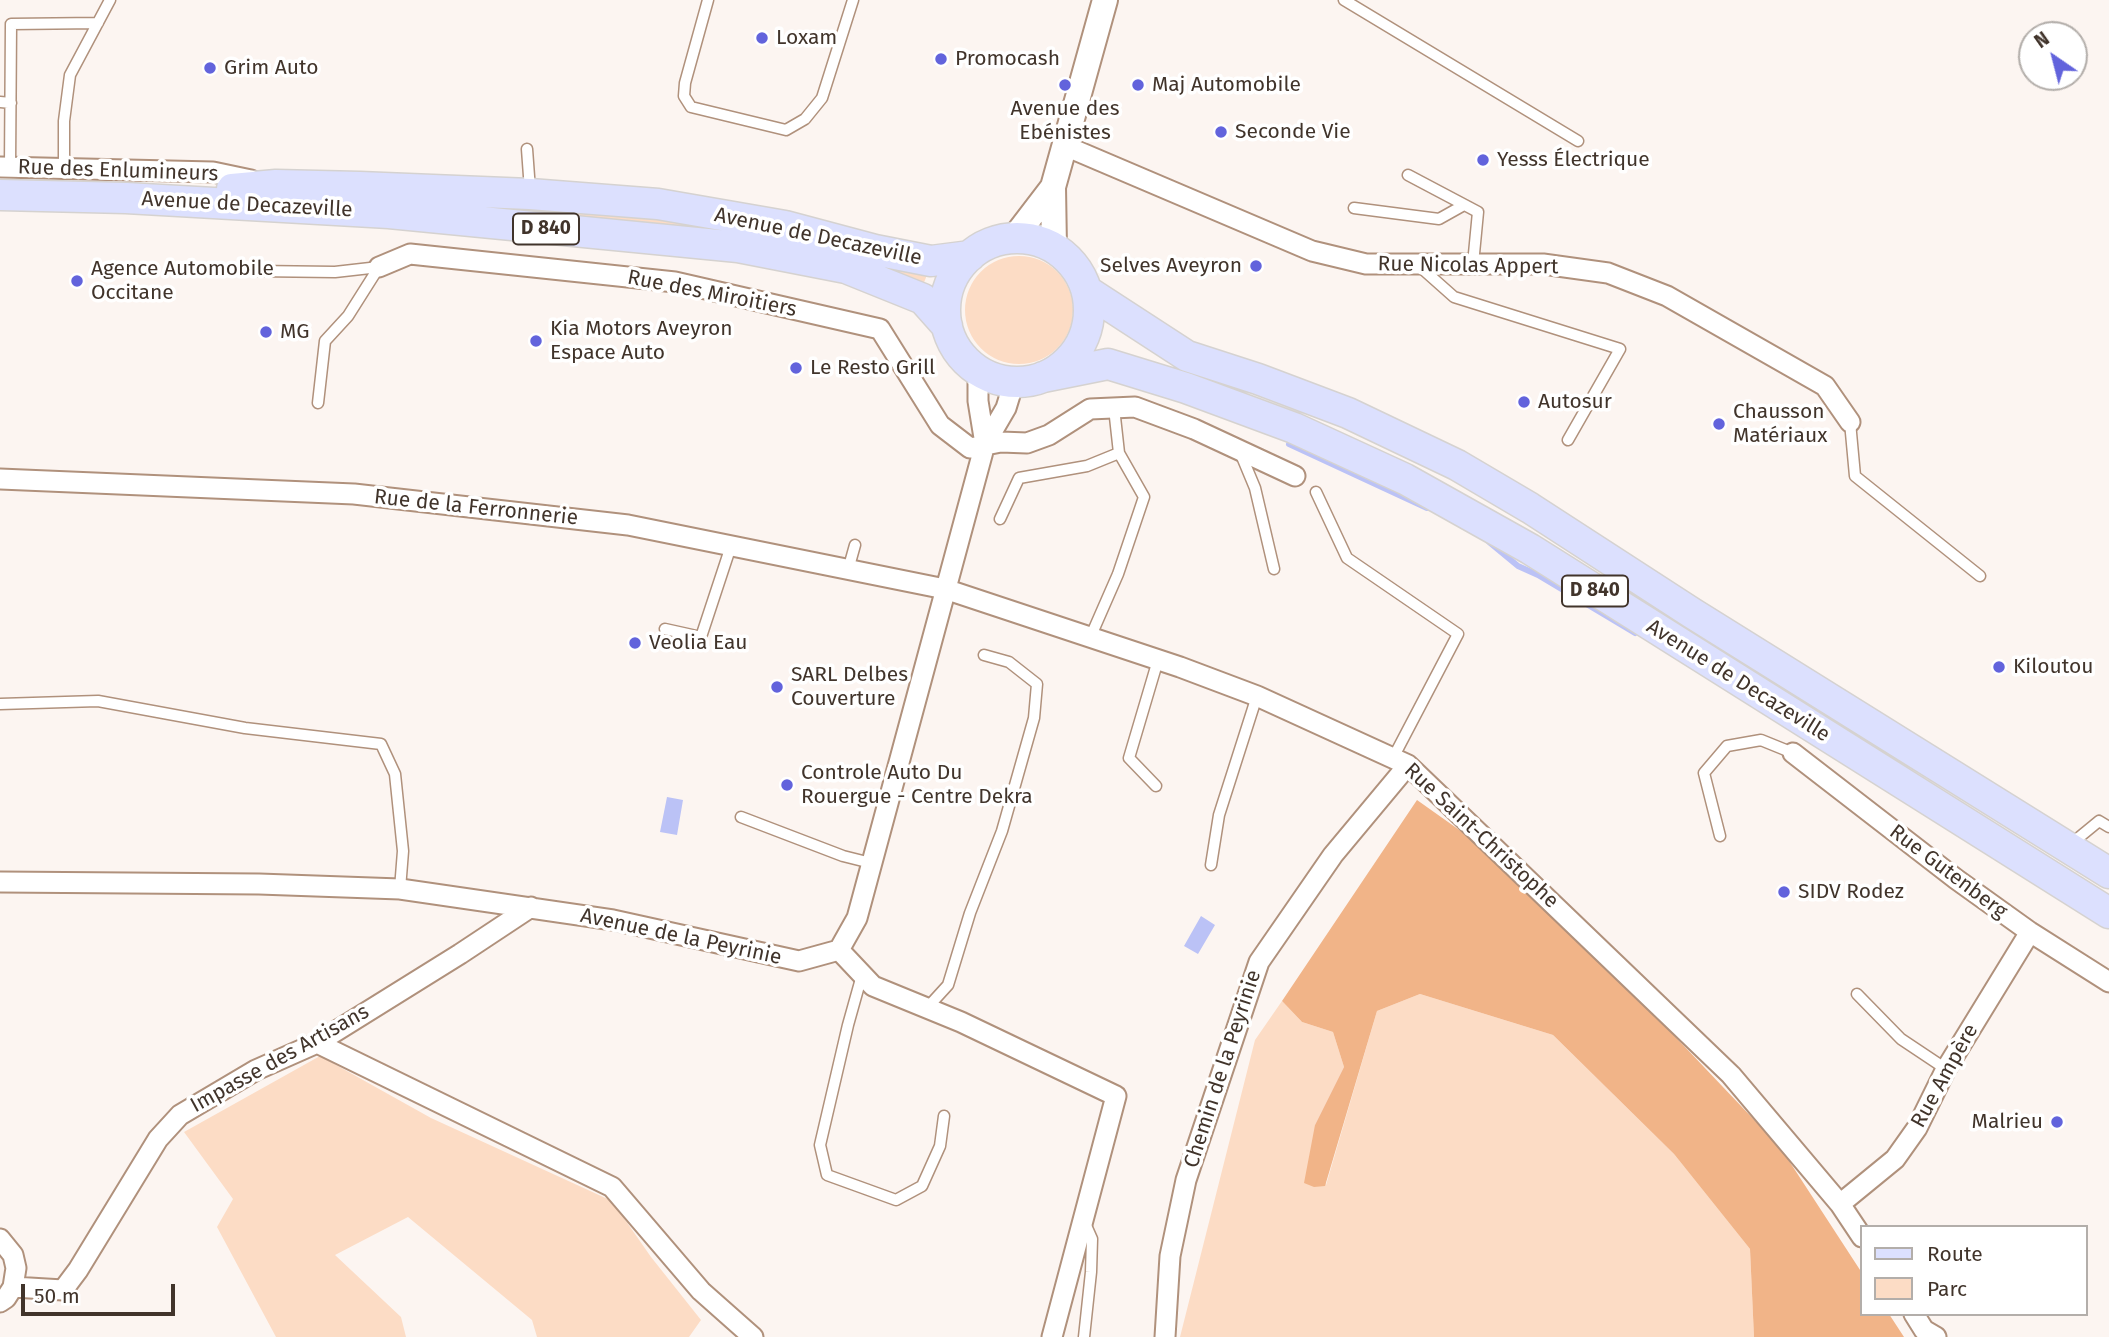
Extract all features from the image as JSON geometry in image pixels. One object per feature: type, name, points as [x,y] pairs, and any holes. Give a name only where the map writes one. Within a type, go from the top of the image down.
[{"type":"main road","name":"Avenue de Decazeville","points":[[126,198],[276,185],[530,194],[658,204],[785,226],[875,250],[931,261],[970,256]]},
{"type":"main road","name":"D 840","points":[[0,195],[126,198]]},
{"type":"main road","name":"Avenue de Decazeville","points":[[126,198],[389,213],[738,247],[846,268],[923,299],[947,326]]},
{"type":"main road","points":[[1014,238],[1034,240],[1054,248],[1075,266],[1087,291],[1089,317],[1081,342],[1066,363],[1043,376],[1014,382],[1001,380],[978,370],[958,351],[947,326],[945,313],[954,276],[970,256],[990,243],[1014,238]]},
{"type":"main road","name":"Avenue de Decazeville","points":[[1087,291],[1187,356],[1348,413],[1457,465],[1530,508],[1692,613],[2109,873]]},
{"type":"main road","name":"Avenue de Decazeville","points":[[1043,376],[1108,364],[1186,388],[1294,428],[1405,479],[1530,549],[2109,913]]},
{"type":"street","points":[[1054,248],[1053,187],[1105,0]]},
{"type":"street","name":"Rue Nicolas Appert","points":[[1063,145],[1311,251],[1366,264],[1543,264],[1608,273],[1667,296],[1825,386],[1850,422]]},
{"type":"street","name":"Rue des Enlumineurs","points":[[5,167],[213,172],[276,185]]},
{"type":"street","points":[[1014,238],[1053,187]]},
{"type":"street","name":"Rue des Miroitiers","points":[[379,268],[410,254],[675,282],[880,329],[940,425],[970,448],[985,444]]},
{"type":"street","points":[[978,370],[978,401],[985,444]]},
{"type":"street","points":[[1014,382],[1006,408],[985,444],[857,918],[839,950],[873,986],[961,1022],[1115,1096],[1052,1337]]},
{"type":"street","points":[[985,444],[1027,443],[1049,435],[1090,409],[1135,407],[1194,429],[1295,476]]},
{"type":"street","name":"Rue de la Ferronnerie","points":[[0,479],[355,494],[628,525],[945,589]]},
{"type":"street","name":"Rue Saint-Christophe","points":[[945,589],[1257,696],[1401,761],[1731,1074],[1840,1204],[1860,1234]]},
{"type":"street","name":"Rue Gutenberg","points":[[1793,754],[2030,933],[2109,982]]},
{"type":"street","name":"Chemin de la Peyrinie","points":[[1165,1337],[1170,1256],[1186,1180],[1259,962],[1401,761]]},
{"type":"street","name":"Avenue de la Peyrinie","points":[[0,882],[259,884],[400,889],[613,920],[799,961],[839,950]]},
{"type":"street","name":"Impasse des Artisans","points":[[13,1287],[63,1290],[158,1139],[180,1115],[256,1070],[317,1043],[531,906]]},
{"type":"street","name":"Rue Ampère","points":[[1840,1204],[1895,1159],[1917,1128],[1946,1069],[2030,933]]},
{"type":"street","points":[[317,1043],[612,1187],[701,1292],[753,1337]]},
{"type":"street","points":[[0,1238],[13,1255],[16,1268],[13,1287],[0,1302]]},
{"type":"lane","points":[[64,168],[70,75],[110,0]]},
{"type":"lane","points":[[708,0],[685,83],[684,96],[691,107],[786,130],[805,119],[822,98],[853,0]]},
{"type":"lane","points":[[1343,0],[1578,141]]},
{"type":"lane","points":[[5,167],[5,102],[11,24],[98,23]]},
{"type":"lane","points":[[527,149],[530,194]]},
{"type":"lane","points":[[1408,176],[1478,212],[1473,264]]},
{"type":"lane","points":[[1354,208],[1439,219],[1464,205]]},
{"type":"lane","points":[[1417,264],[1454,297],[1620,349],[1568,440]]},
{"type":"lane","points":[[255,271],[335,272],[379,268]]},
{"type":"lane","points":[[318,403],[325,341],[348,316],[379,268]]},
{"type":"lane","points":[[1090,638],[1118,574],[1144,497],[1119,453],[1114,408]]},
{"type":"lane","points":[[1850,422],[1855,475],[1980,576]]},
{"type":"lane","points":[[1239,450],[1255,488],[1274,569]]},
{"type":"lane","points":[[1000,519],[1019,478],[1087,466],[1119,453]]},
{"type":"lane","points":[[1316,492],[1347,558],[1458,634],[1401,761]]},
{"type":"lane","points":[[848,570],[855,545]]},
{"type":"lane","points":[[665,629],[701,638],[731,546]]},
{"type":"lane","points":[[927,1008],[948,985],[970,912],[1002,831],[1034,718],[1037,684],[1009,662],[984,655]]},
{"type":"lane","points":[[1156,786],[1129,758],[1158,660]]},
{"type":"lane","points":[[1211,865],[1219,815],[1257,696]]},
{"type":"lane","points":[[0,704],[98,701],[245,727],[381,744],[395,774],[402,851],[400,889]]},
{"type":"lane","points":[[1720,835],[1704,774],[1727,746],[1761,740],[1793,754]]},
{"type":"lane","points":[[741,817],[843,856],[872,863]]},
{"type":"lane","points":[[2068,847],[2099,821],[2109,827]]},
{"type":"lane","points":[[862,975],[820,1145],[827,1175],[896,1200],[922,1186],[940,1146],[944,1116]]},
{"type":"lane","points":[[1857,994],[1901,1039],[1946,1069]]},
{"type":"lane","points":[[1083,1218],[1092,1239],[1084,1337]]},
{"type":"green space","points":[[519,204],[670,216],[929,270],[921,290],[515,213]]},
{"type":"green space","points":[[1019,256],[1040,260],[1057,272],[1069,289],[1073,310],[1069,331],[1057,348],[1040,360],[1019,364],[998,360],[981,348],[969,331],[965,310],[969,289],[981,272],[998,260]]},
{"type":"green space","points":[[1420,994],[1553,1035],[1674,1154],[1750,1249],[1754,1337],[1180,1337],[1255,1040],[1282,1001],[1302,1022],[1333,1032],[1344,1067],[1315,1125],[1326,1185],[1377,1011]]},
{"type":"green space","points":[[320,1056],[431,1118],[612,1201],[651,1257],[701,1320],[689,1337],[537,1337],[532,1320],[408,1217],[335,1255],[401,1317],[406,1337],[276,1337],[217,1227],[233,1199],[184,1132]]},
{"type":"shaded area","points":[[1417,800],[1465,834],[1665,1026],[1780,1147],[1860,1270],[1860,1316],[1890,1316],[1904,1337],[1754,1337],[1750,1249],[1674,1154],[1553,1035],[1420,994],[1377,1011],[1325,1186],[1314,1187],[1304,1183],[1315,1125],[1344,1067],[1333,1032],[1302,1022],[1282,1001]]},
{"type":"water","points":[[667,797],[683,800],[677,835],[660,832]]},
{"type":"water","points":[[1201,916],[1215,925],[1198,954],[1184,946]]},
{"type":"waterway","points":[[1289,444],[1427,508]]},
{"type":"waterway","points":[[1489,542],[1518,566],[1538,575],[1635,633]]},
{"type":"place","name":"Loxam","points":[[762,38]]},
{"type":"place","name":"Promocash","points":[[941,59]]},
{"type":"place","name":"Grim Auto","points":[[210,68]]},
{"type":"place","name":"Avenue des Ebénistes","points":[[1065,85]]},
{"type":"place","name":"Maj Automobile","points":[[1138,85]]},
{"type":"place","name":"Seconde Vie","points":[[1221,132]]},
{"type":"place","name":"Yesss Électrique","points":[[1483,160]]},
{"type":"place","name":"Selves Aveyron","points":[[1256,266]]},
{"type":"place","name":"Agence Automobile Occitane","points":[[77,281]]},
{"type":"place","name":"MG","points":[[266,332]]},
{"type":"place","name":"Kia Motors Aveyron Espace Auto","points":[[536,341]]},
{"type":"place","name":"Le Resto Grill","points":[[796,368]]},
{"type":"place","name":"Autosur","points":[[1524,402]]},
{"type":"place","name":"Chausson Matériaux","points":[[1719,424]]},
{"type":"place","name":"Veolia Eau","points":[[635,643]]},
{"type":"place","name":"Kiloutou","points":[[1999,667]]},
{"type":"place","name":"SARL Delbes Couverture","points":[[777,687]]},
{"type":"place","name":"Controle Auto Du Rouergue - Centre Dekra","points":[[787,785]]},
{"type":"place","name":"SIDV Rodez","points":[[1784,892]]},
{"type":"place","name":"Malrieu","points":[[2057,1122]]}]
